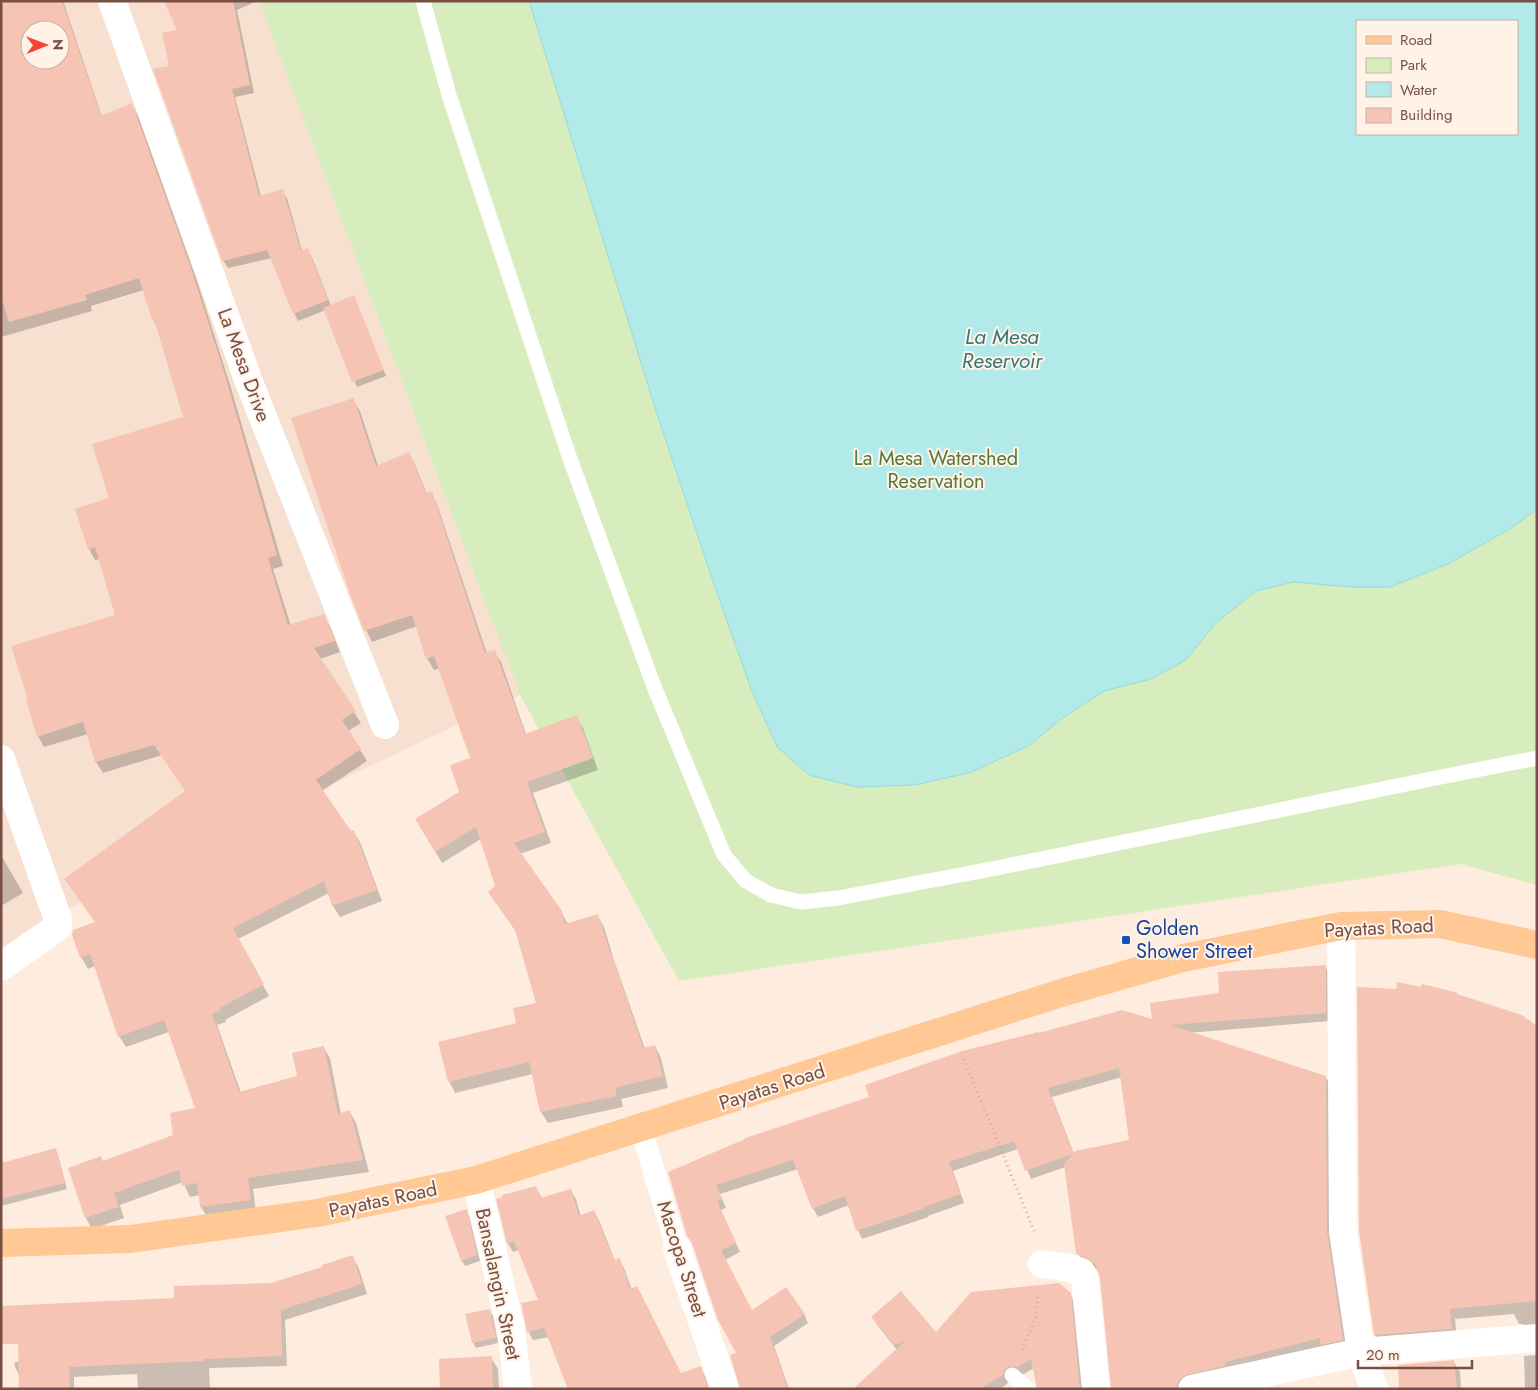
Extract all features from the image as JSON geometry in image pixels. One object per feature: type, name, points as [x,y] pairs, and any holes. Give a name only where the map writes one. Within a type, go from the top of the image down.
[{"type":"main road","name":"Payatas Road","points":[[1,1242],[130,1239],[317,1213],[476,1180],[1061,993],[1183,958],[1341,926],[1440,924],[1537,945]]},
{"type":"street","name":"La Mesa Drive","points":[[112,1],[249,382],[385,725]]},
{"type":"street","points":[[1,759],[58,919],[58,927],[1,967]]},
{"type":"street","points":[[1341,926],[1343,1232],[1361,1352],[1374,1389]]},
{"type":"street","name":"Macopa Street","points":[[641,1128],[677,1248],[725,1389]]},
{"type":"street","name":"Bansalangin Street","points":[[476,1180],[511,1330],[518,1389]]},
{"type":"street","points":[[1042,1264],[1070,1268],[1081,1272],[1085,1280],[1096,1389]]},
{"type":"street","points":[[1192,1389],[1361,1352],[1537,1338]]},
{"type":"lane","points":[[423,1],[452,104],[576,474],[655,688],[720,846],[724,855],[746,881],[771,895],[800,902],[838,898],[997,868],[1537,758]]},
{"type":"lane","points":[[1012,1375],[1028,1389]]},
{"type":"path","points":[[951,1028],[1032,1224],[1042,1264],[1036,1316],[1012,1375]]},
{"type":"shaded area","points":[[1,1],[259,1],[520,695],[31,927],[1,949]]},
{"type":"green space","name":"La Mesa Watershed Reservation","points":[[259,1],[1537,1],[1537,885],[1460,864],[679,981],[520,695]]},
{"type":"water","name":"La Mesa Reservoir","points":[[529,1],[1537,1],[1537,509],[1513,527],[1448,564],[1390,587],[1350,587],[1294,582],[1256,591],[1216,623],[1186,660],[1151,679],[1104,691],[1061,719],[1030,745],[972,772],[915,785],[857,787],[809,775],[777,747],[751,689],[656,411]]},
{"type":"building","points":[[1,1],[62,1],[68,20],[20,20],[20,70],[70,70],[70,25],[101,116],[132,103],[191,268],[225,375],[277,555],[268,558],[288,625],[324,614],[335,641],[314,648],[356,711],[342,720],[361,749],[316,780],[351,831],[354,830],[377,890],[332,906],[324,881],[233,928],[264,984],[212,1014],[239,1092],[297,1076],[292,1053],[324,1046],[338,1114],[350,1110],[363,1160],[248,1178],[251,1200],[200,1207],[197,1183],[182,1186],[179,1170],[114,1193],[119,1207],[85,1218],[68,1168],[101,1156],[103,1161],[173,1135],[170,1113],[195,1108],[164,1020],[118,1037],[90,954],[80,958],[72,935],[73,930],[95,922],[64,879],[185,791],[154,745],[95,762],[83,722],[37,737],[26,700],[28,700],[11,646],[115,615],[95,547],[88,550],[75,509],[109,498],[92,444],[183,417],[154,319],[152,320],[139,278],[85,295],[87,300],[9,322],[1,296]]},
{"type":"building","points":[[164,1],[233,1],[250,85],[232,89],[259,196],[283,189],[301,251],[308,248],[328,300],[293,314],[267,250],[222,261],[153,69],[169,66],[162,33],[177,30]]},
{"type":"building","points":[[354,295],[384,370],[352,382],[323,308]]},
{"type":"building","points":[[354,398],[376,466],[409,452],[426,493],[432,491],[485,653],[495,650],[525,734],[577,715],[593,758],[527,782],[545,832],[514,843],[562,911],[565,924],[598,914],[643,1048],[655,1045],[663,1076],[615,1088],[617,1096],[540,1112],[529,1062],[448,1082],[438,1042],[516,1023],[513,1008],[536,1003],[515,930],[488,892],[495,886],[476,827],[435,852],[415,819],[459,792],[450,765],[470,758],[434,656],[426,659],[412,615],[364,631],[291,418]]},
{"type":"building","points":[[1326,965],[1326,1013],[1170,1025],[1326,1076],[1327,1232],[1343,1340],[1320,1345],[1320,1338],[1225,1362],[1225,1366],[1182,1377],[1177,1384],[1177,1389],[1111,1389],[1100,1278],[1095,1264],[1087,1258],[1076,1254],[1064,1164],[1073,1154],[1025,1171],[1014,1141],[949,1162],[960,1194],[856,1231],[845,1196],[812,1209],[793,1160],[716,1185],[722,1199],[717,1201],[736,1243],[721,1250],[752,1310],[786,1287],[805,1314],[770,1337],[788,1389],[740,1389],[730,1355],[736,1353],[717,1318],[692,1243],[687,1236],[668,1172],[745,1138],[869,1097],[865,1085],[962,1051],[1039,1033],[1122,1010],[1152,1019],[1150,1003],[1219,993],[1218,972]],"holes":[[[1119,1068],[1129,1140],[1073,1153],[1048,1088]]]},
{"type":"building","points":[[1397,982],[1421,987],[1422,984],[1458,993],[1522,1015],[1537,1026],[1537,1301],[1450,1309],[1452,1329],[1374,1335],[1359,1231],[1357,987],[1396,989]]},
{"type":"building","points":[[56,1148],[65,1183],[1,1199],[1,1163]]},
{"type":"building","points":[[536,1186],[540,1198],[571,1189],[579,1216],[594,1210],[614,1260],[620,1258],[630,1289],[637,1286],[681,1373],[701,1366],[708,1389],[568,1389],[544,1328],[527,1332],[521,1303],[538,1300],[514,1241],[507,1244],[496,1199],[502,1197],[502,1195]]},
{"type":"building","points":[[467,1209],[477,1255],[461,1261],[445,1216]]},
{"type":"building","points":[[353,1255],[362,1284],[281,1310],[282,1356],[69,1367],[70,1389],[19,1389],[18,1344],[1,1344],[1,1306],[174,1298],[174,1286],[271,1283]]},
{"type":"building","points":[[1059,1283],[1071,1293],[1080,1389],[1037,1389],[1031,1359],[1017,1367],[1009,1366],[1005,1369],[1003,1375],[980,1389],[853,1389],[905,1341],[894,1345],[871,1317],[901,1291],[936,1332],[971,1292]]},
{"type":"building","points":[[490,1309],[496,1338],[472,1343],[465,1314]]},
{"type":"building","points":[[492,1356],[493,1389],[440,1389],[439,1359]]},
{"type":"building","points":[[1454,1360],[1457,1389],[1399,1389],[1398,1365]]},
{"type":"place","name":"Golden Shower Street","points":[[1126,940]]}]
